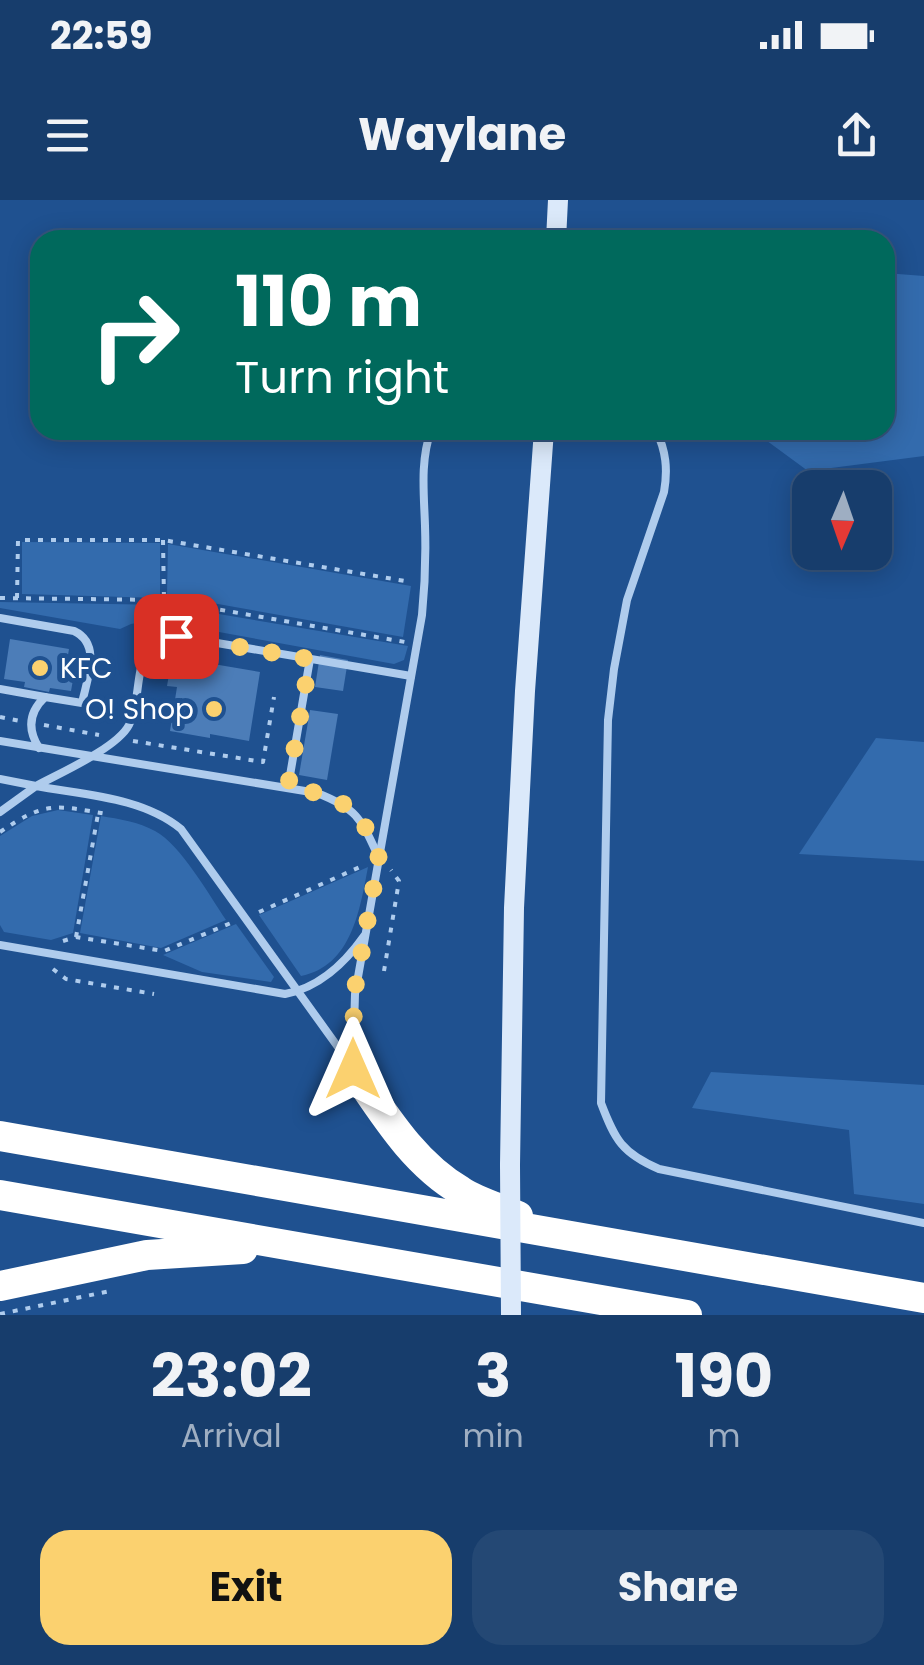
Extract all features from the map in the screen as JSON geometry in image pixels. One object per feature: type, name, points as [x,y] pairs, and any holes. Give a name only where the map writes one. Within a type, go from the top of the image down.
[{"type":"highway","points":[[353,1069],[412,1150],[434,1172],[462,1192],[567,1236]]},
{"type":"highway","points":[[0,1136],[924,1298]]},
{"type":"highway","points":[[0,1194],[687,1315]]},
{"type":"highway","points":[[0,1286],[147,1255],[300,1246]]},
{"type":"street","points":[[556,230],[558,200]]},
{"type":"street","points":[[510,1315],[514,908],[543,440]]},
{"type":"lane","points":[[353,1069],[354,994],[422,615],[426,573],[422,468],[427,440]]},
{"type":"lane","points":[[659,440],[666,462],[664,492],[628,600],[608,720],[600,1103],[625,1151],[659,1169],[924,1223]]},
{"type":"lane","points":[[0,618],[74,631],[86,640],[91,653],[82,702],[0,689]]},
{"type":"lane","points":[[0,812],[36,786],[119,738],[135,707],[143,658],[162,637],[176,636],[411,676]]},
{"type":"lane","points":[[288,787],[310,659]]},
{"type":"lane","points":[[39,748],[30,722],[34,709],[45,696]]},
{"type":"lane","points":[[0,741],[317,793],[341,802],[355,814],[379,858]]},
{"type":"lane","points":[[0,779],[118,801],[169,819],[181,829],[353,1069]]},
{"type":"lane","points":[[0,945],[273,994],[299,992],[337,968],[365,934]]},
{"type":"path","points":[[17,598],[18,540],[164,540],[414,582],[413,593]]},
{"type":"path","points":[[164,540],[164,600]]},
{"type":"path","points":[[0,598],[164,600],[406,642]]},
{"type":"path","points":[[0,717],[263,762],[274,697]]},
{"type":"path","points":[[0,832],[24,816],[49,807],[112,815]]},
{"type":"path","points":[[76,937],[98,812]]},
{"type":"path","points":[[52,944],[76,937],[164,951],[360,866]]},
{"type":"path","points":[[384,972],[399,881],[390,868]]},
{"type":"path","points":[[48,965],[66,979],[154,994]]},
{"type":"path","points":[[0,1314],[110,1291]]},
{"type":"shaded area","points":[[895,274],[924,276],[924,456],[807,470],[766,440],[895,440]]},
{"type":"shaded area","points":[[22,542],[160,543],[160,598],[22,594]]},
{"type":"shaded area","points":[[168,544],[411,586],[403,637],[167,595]]},
{"type":"shaded area","points":[[0,602],[165,605],[408,646],[404,660],[394,664],[153,620],[120,629],[0,608]]},
{"type":"shaded area","points":[[876,738],[924,742],[924,861],[799,854]]},
{"type":"shaded area","points":[[58,810],[93,815],[73,933],[51,940],[4,932],[0,925],[0,836],[32,816]]},
{"type":"shaded area","points":[[101,816],[142,825],[165,838],[194,871],[226,920],[161,948],[80,933]]},
{"type":"shaded area","points":[[368,867],[357,917],[343,948],[332,961],[301,976],[259,915]]},
{"type":"shaded area","points":[[236,924],[274,977],[271,982],[202,972],[163,955]]},
{"type":"shaded area","points":[[711,1072],[924,1085],[924,1204],[854,1194],[849,1130],[692,1108]]},
{"type":"building","name":"KFC","points":[[10,639],[69,649],[68,655],[77,657],[71,691],[50,688],[49,692],[4,679]]},
{"type":"building","points":[[320,655],[348,660],[343,691],[315,687]]},
{"type":"building","name":"O! Shop","points":[[172,657],[260,672],[249,741],[170,731],[177,687],[167,686]]},
{"type":"building","points":[[310,710],[338,714],[327,780],[299,775]]},
{"type":"place","name":"KFC","points":[[40,668]]},
{"type":"place","name":"O! Shop","points":[[214,709]]},
{"type":"route","points":[[176,636],[310,659],[288,787],[341,802],[366,828],[379,858],[354,994],[353,1069]]}]
